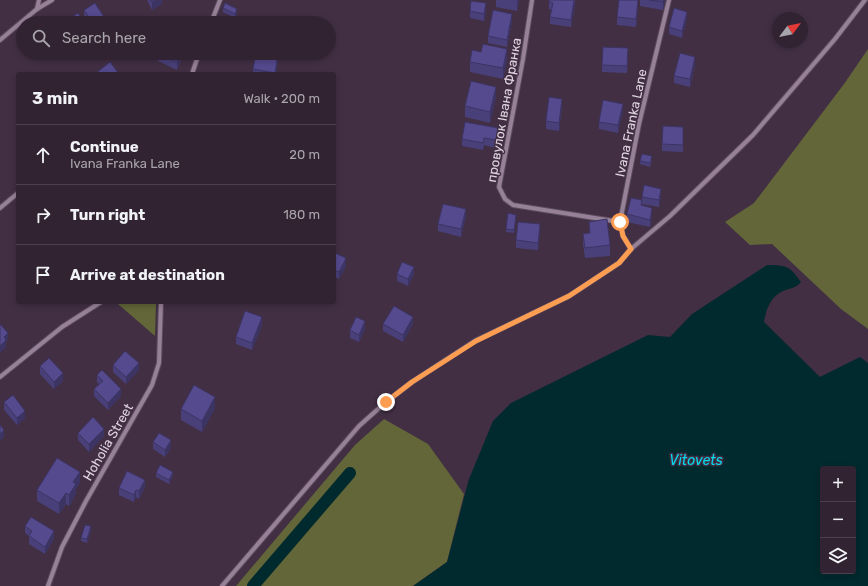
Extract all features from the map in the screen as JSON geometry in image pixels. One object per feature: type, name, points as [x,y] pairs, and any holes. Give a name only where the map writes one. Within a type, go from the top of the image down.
[{"type":"street","points":[[37,9],[39,0]]},
{"type":"street","points":[[29,16],[52,0]]},
{"type":"street","points":[[214,16],[220,0]]},
{"type":"street","name":"провулок Івана Франка","points":[[532,0],[523,59],[499,187],[505,199],[512,205],[620,222]]},
{"type":"street","name":"Ivana Franka Lane","points":[[631,249],[623,236],[620,222],[639,124],[669,0]]},
{"type":"street","points":[[222,586],[359,426],[386,402],[412,382],[476,341],[569,296],[619,263],[631,249],[670,216],[753,135],[835,39],[865,0]]},
{"type":"street","points":[[0,40],[16,27]]},
{"type":"street","points":[[193,72],[197,60]]},
{"type":"street","points":[[0,208],[16,195]]},
{"type":"street","points":[[0,377],[62,327],[98,304]]},
{"type":"street","name":"Hoholia Street","points":[[48,586],[62,548],[86,501],[152,385],[159,363],[161,304]]},
{"type":"green space","points":[[868,49],[868,329],[841,309],[772,244],[750,245],[725,222],[754,203],[844,84]]},
{"type":"green space","points":[[118,304],[156,304],[155,336]]},
{"type":"green space","points":[[384,419],[428,444],[464,494],[447,562],[413,586],[236,586],[355,445]]},
{"type":"water","name":"Vitovets","points":[[767,265],[779,265],[794,273],[801,282],[794,287],[781,292],[771,301],[767,309],[764,322],[820,377],[860,357],[868,363],[868,586],[413,586],[447,562],[469,479],[493,421],[511,403],[648,335],[670,337],[692,314]]},
{"type":"building","points":[[549,0],[574,0],[571,20],[550,17],[553,3],[549,2]]},
{"type":"building","points":[[619,0],[638,0],[636,19],[617,17]]},
{"type":"building","points":[[649,0],[664,0],[663,2]]},
{"type":"building","points":[[471,1],[486,3],[484,14],[470,11]]},
{"type":"building","points":[[95,3],[103,16],[88,16],[84,10]]},
{"type":"building","points":[[225,3],[237,9],[235,14],[223,8]]},
{"type":"building","points":[[674,8],[687,12],[682,31],[669,27]]},
{"type":"building","points":[[493,10],[512,14],[507,40],[488,36]]},
{"type":"building","points":[[483,44],[507,49],[503,68],[470,62],[472,50],[481,52]]},
{"type":"building","points":[[603,47],[628,48],[627,66],[602,65]]},
{"type":"building","points":[[680,53],[695,57],[690,79],[674,76]]},
{"type":"building","points":[[255,60],[277,60],[275,72],[253,69]]},
{"type":"building","points":[[110,62],[118,72],[98,72]]},
{"type":"building","points":[[471,81],[496,87],[490,112],[465,106]]},
{"type":"building","points":[[549,97],[562,99],[559,123],[546,121]]},
{"type":"building","points":[[603,100],[623,104],[618,125],[599,122]]},
{"type":"building","points":[[465,122],[498,128],[496,140],[484,138],[483,143],[462,139]]},
{"type":"building","points":[[663,126],[683,127],[683,145],[662,144]]},
{"type":"building","points":[[642,154],[652,156],[650,163],[640,161]]},
{"type":"building","points":[[644,185],[661,189],[659,200],[642,197]]},
{"type":"building","points":[[631,198],[642,200],[641,205],[652,208],[650,220],[627,214]]},
{"type":"building","points":[[443,204],[466,209],[461,229],[438,224]]},
{"type":"building","points":[[508,213],[516,215],[514,230],[506,229]]},
{"type":"building","points":[[607,219],[610,245],[585,248],[583,234],[590,233],[589,222]]},
{"type":"building","points":[[518,222],[540,224],[538,243],[516,240]]},
{"type":"building","points":[[336,253],[346,258],[339,272],[336,271]]},
{"type":"building","points":[[402,262],[414,267],[408,279],[397,274]]},
{"type":"building","points":[[394,306],[413,317],[403,335],[383,324]]},
{"type":"building","points":[[245,311],[262,317],[252,343],[236,337]]},
{"type":"building","points":[[356,317],[365,321],[359,335],[350,330]]},
{"type":"building","points":[[0,324],[8,333],[4,337],[6,340],[0,346]]},
{"type":"building","points":[[125,351],[139,363],[126,377],[113,365]]},
{"type":"building","points":[[49,358],[63,373],[54,382],[40,366]]},
{"type":"building","points":[[102,370],[121,389],[108,403],[94,389],[103,381],[97,375]]},
{"type":"building","points":[[194,385],[215,397],[202,421],[181,409]]},
{"type":"building","points":[[13,395],[25,411],[17,418],[4,402]]},
{"type":"building","points":[[93,417],[104,429],[89,444],[78,433]]},
{"type":"building","points":[[0,425],[4,430],[0,434]]},
{"type":"building","points":[[159,433],[171,440],[165,450],[153,442]]},
{"type":"building","points":[[57,458],[80,472],[73,482],[76,484],[69,495],[66,493],[59,503],[37,490]]},
{"type":"building","points":[[160,465],[173,472],[169,480],[156,473]]},
{"type":"building","points":[[127,471],[145,480],[139,491],[136,490],[134,495],[119,488]]},
{"type":"building","points":[[31,517],[54,531],[45,547],[29,536],[32,531],[25,526]]},
{"type":"building","points":[[85,525],[91,526],[87,539],[81,538]]},
{"type":"waterway","points":[[253,586],[350,473]]},
{"type":"route","points":[[386,402],[412,382],[476,341],[569,296],[619,263],[631,249],[623,236],[620,222]]}]
